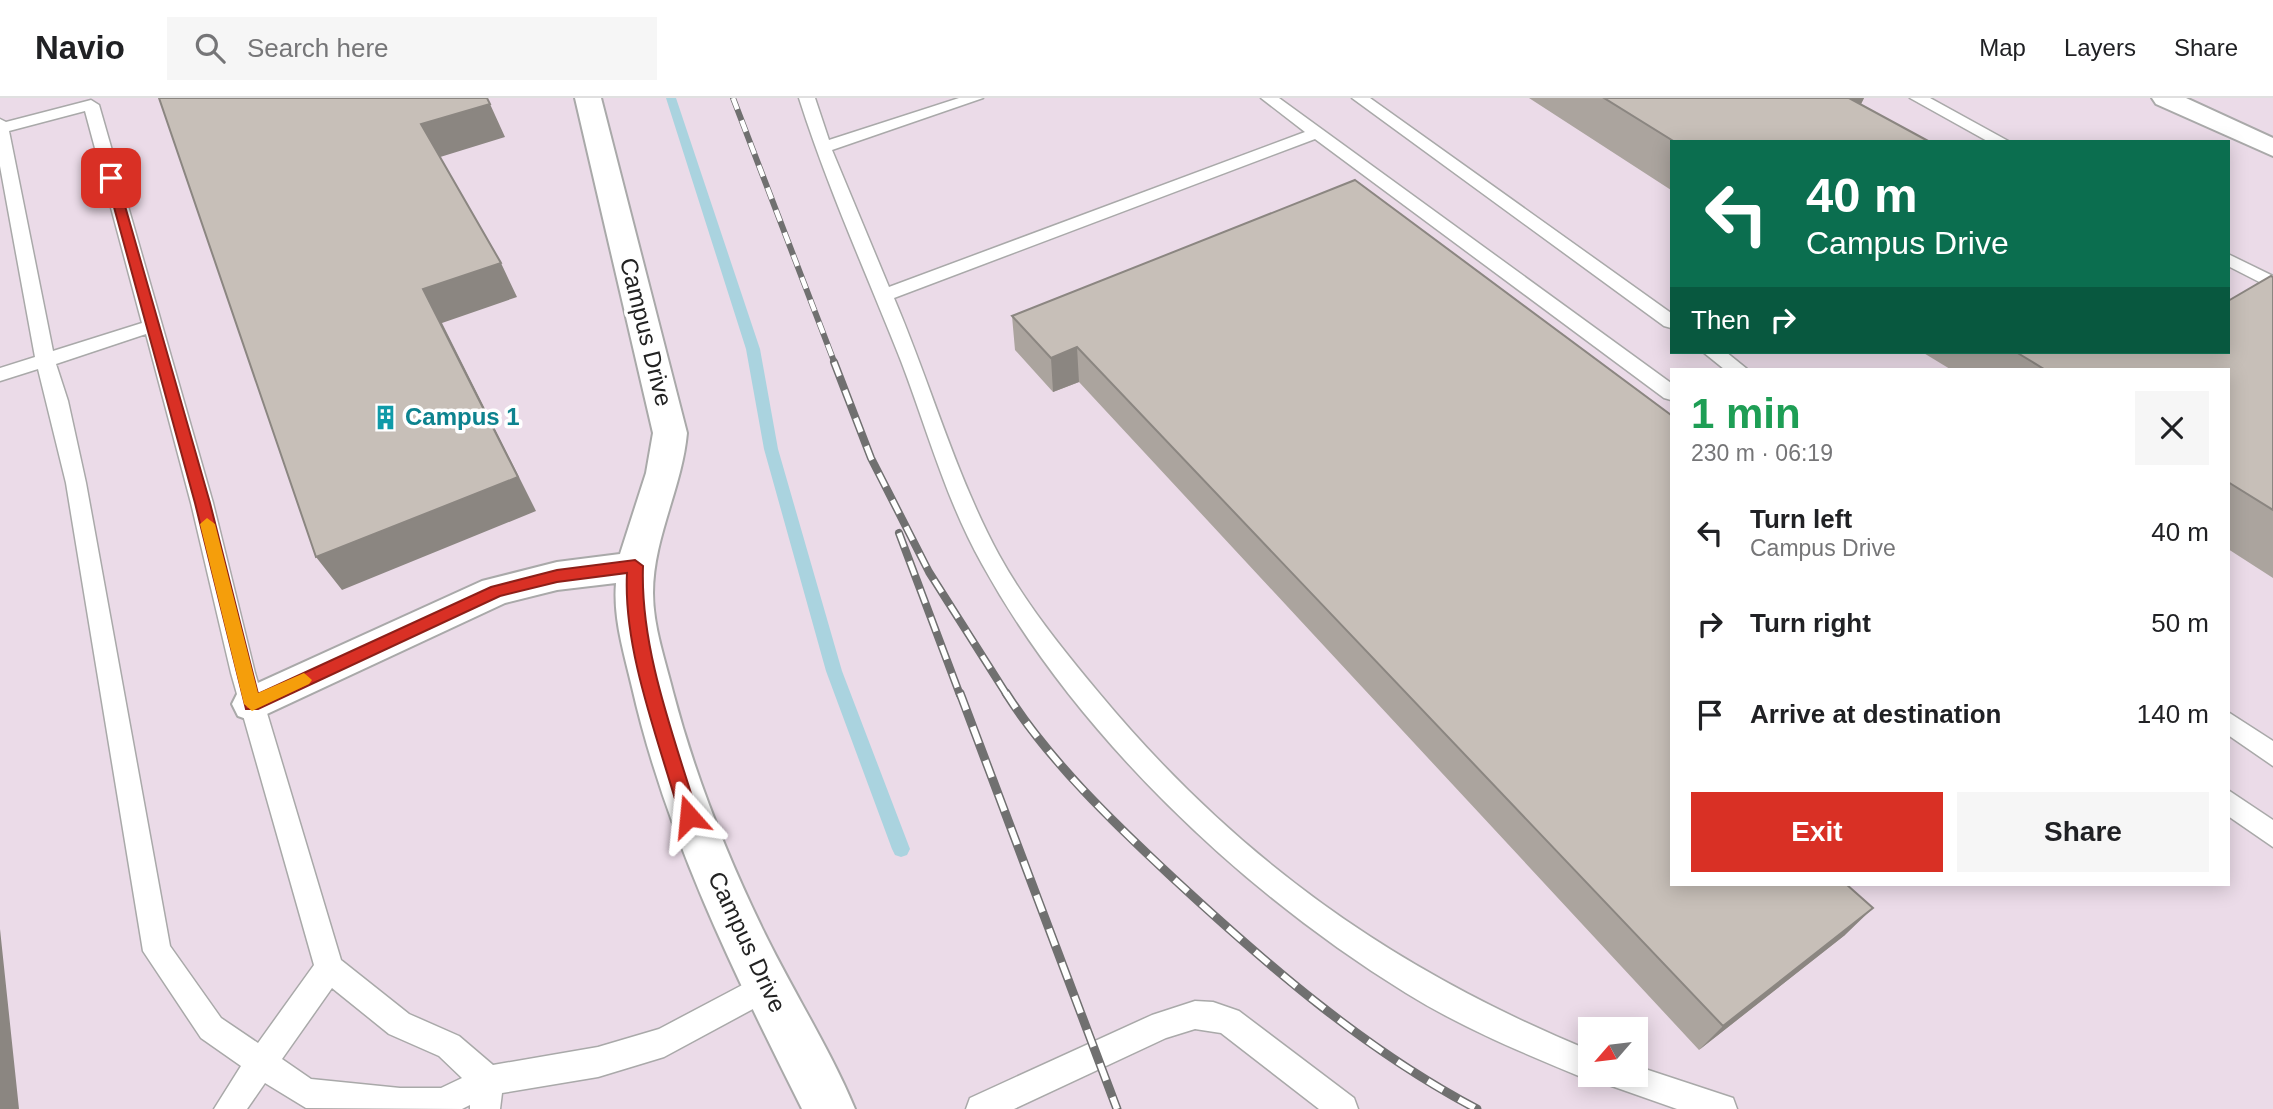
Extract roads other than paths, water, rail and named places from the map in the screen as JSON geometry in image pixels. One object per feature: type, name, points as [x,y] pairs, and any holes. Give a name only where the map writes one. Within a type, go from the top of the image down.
[{"type":"street","name":"Campus Drive","points":[[588,98],[670,433],[667,465],[635,566],[634,596],[644,652],[674,768],[704,852],[829,1109]]},
{"type":"street","points":[[2165,98],[2273,148]]},
{"type":"street","points":[[252,704],[496,591],[557,576],[635,566]]},
{"type":"lane","points":[[807,98],[881,296],[991,559],[1007,586],[1069,670],[1129,745],[1227,844],[1304,906],[1377,959],[1415,984],[1484,1022],[1578,1061]]},
{"type":"lane","points":[[824,147],[975,98]]},
{"type":"lane","points":[[1269,98],[1670,392]]},
{"type":"lane","points":[[1360,98],[1670,321]]},
{"type":"lane","points":[[1918,98],[1998,140]]},
{"type":"lane","points":[[486,1095],[449,1046],[400,1024],[329,968],[252,704],[202,503],[91,105],[0,126],[45,361],[58,401],[76,483],[157,951],[211,1028],[306,1093],[400,1103],[442,1103],[486,1095],[664,1042],[767,986]]},
{"type":"lane","points":[[881,296],[1317,133]]},
{"type":"lane","points":[[2230,260],[2273,283]]},
{"type":"lane","points":[[0,375],[152,326]]},
{"type":"lane","points":[[1716,354],[1736,368]]},
{"type":"lane","points":[[2230,723],[2273,755]]},
{"type":"lane","points":[[2230,803],[2273,835]]},
{"type":"lane","points":[[229,1109],[329,968]]},
{"type":"lane","points":[[981,1109],[1162,1025],[1195,1016],[1213,1016],[1229,1021],[1343,1109]]},
{"type":"lane","points":[[1648,1085],[1722,1109]]},
{"type":"waterway","points":[[671,98],[753,349],[771,449],[834,671],[901,849]]},
{"type":"railway","points":[[733,98],[835,364]]},
{"type":"railway","points":[[834,362],[871,458],[929,572],[1007,695]]},
{"type":"railway","points":[[899,533],[960,695]]},
{"type":"railway","points":[[960,693],[1117,1109]]},
{"type":"railway","points":[[1006,693],[1042,743],[1084,791],[1244,942],[1356,1033],[1436,1086],[1477,1109]]},
{"type":"place","name":"Campus 1","points":[[385,417]]}]
